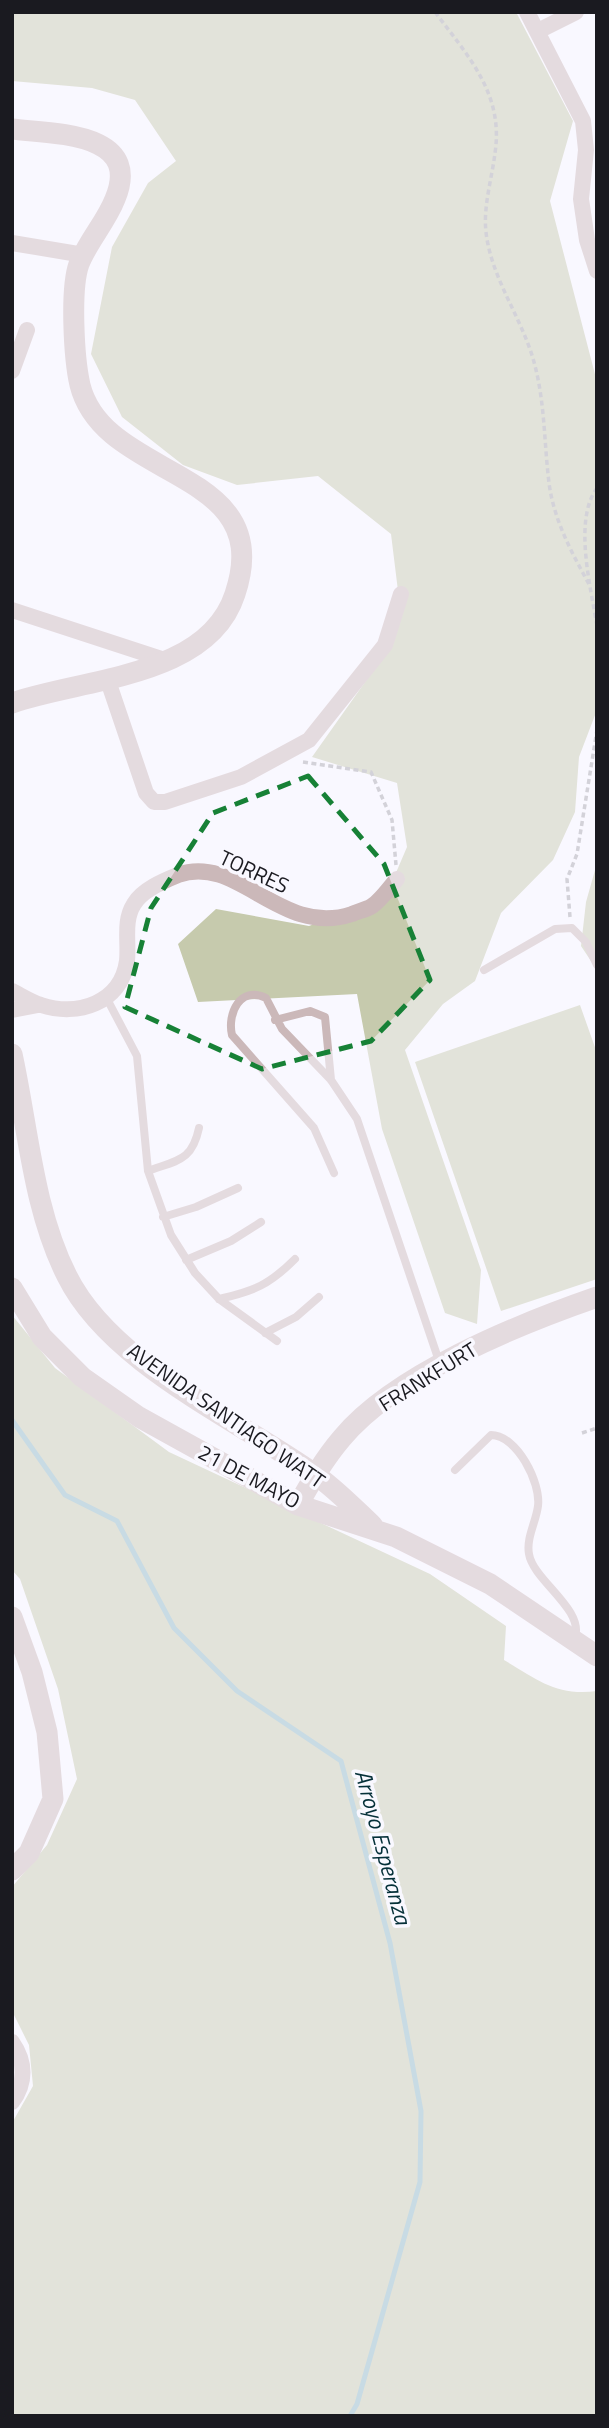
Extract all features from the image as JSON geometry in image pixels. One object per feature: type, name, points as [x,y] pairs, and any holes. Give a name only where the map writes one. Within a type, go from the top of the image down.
[{"type":"street","points":[[527,12],[583,121],[586,150],[581,199],[587,240],[597,271]]},
{"type":"street","points":[[538,31],[576,12]]},
{"type":"street","points":[[12,129],[92,140],[106,146],[116,158],[120,187],[84,255],[76,285],[75,346],[80,385],[98,422],[122,444],[205,490],[229,514],[239,535],[242,565],[235,595],[221,623],[200,644],[168,661],[12,703]]},
{"type":"street","points":[[12,243],[84,255]]},
{"type":"street","points":[[12,371],[27,330]]},
{"type":"street","points":[[107,678],[146,793],[154,802],[165,802],[242,777],[309,740],[385,645],[401,594]]},
{"type":"street","points":[[12,610],[168,661]]},
{"type":"street","name":"TORRES","points":[[106,997],[116,989],[124,976],[127,924],[134,904],[144,893],[178,875],[195,871],[210,872],[307,919],[341,917],[371,907],[397,879]]},
{"type":"street","points":[[12,992],[38,1004],[77,1010],[94,1005],[106,997]]},
{"type":"street","points":[[12,1010],[38,1004]]},
{"type":"street","name":"AVENIDA SANTIAGO WATT","points":[[12,1054],[34,1170],[55,1251],[82,1301],[114,1338],[316,1474],[379,1531]]},
{"type":"street","name":"21 DE MAYO","points":[[12,1288],[42,1337],[82,1377],[139,1417],[298,1505],[419,1547],[490,1584],[597,1656]]},
{"type":"street","name":"FRANKFURT","points":[[298,1505],[342,1437],[360,1420],[414,1380],[514,1329],[596,1297]]},
{"type":"street","points":[[12,1617],[32,1672],[47,1732],[53,1799],[29,1853],[12,1870]]},
{"type":"street","points":[[12,2042],[18,2050],[24,2078],[12,2102]]},
{"type":"lane","points":[[484,970],[555,929],[572,928],[586,942],[597,965]]},
{"type":"lane","points":[[334,1173],[314,1128],[237,1042],[229,1024],[237,1002],[255,994],[266,998],[275,1020],[331,1080],[357,1119],[440,1365]]},
{"type":"lane","points":[[106,997],[137,1056],[148,1171],[163,1217],[186,1260],[219,1299],[277,1341]]},
{"type":"lane","points":[[275,1020],[310,1011],[325,1017],[331,1080]]},
{"type":"lane","points":[[148,1171],[187,1156],[195,1146],[199,1128]]},
{"type":"lane","points":[[163,1217],[196,1207],[238,1188]]},
{"type":"lane","points":[[186,1260],[231,1241],[261,1222]]},
{"type":"lane","points":[[219,1299],[251,1292],[275,1279],[295,1259]]},
{"type":"lane","points":[[265,1333],[296,1317],[319,1297]]},
{"type":"lane","points":[[455,1470],[491,1435],[512,1443],[520,1452],[538,1504],[528,1546],[529,1558],[573,1617],[577,1629],[573,1642]]},
{"type":"path","points":[[435,12],[483,75],[494,99],[498,136],[486,231],[494,266],[534,362],[545,421],[549,485],[562,534],[590,586]]},
{"type":"path","points":[[597,488],[589,498],[585,513],[590,586],[597,626]]},
{"type":"path","points":[[572,928],[567,879],[576,854],[597,730]]},
{"type":"path","points":[[276,759],[371,772],[392,820],[397,879]]},
{"type":"path","points":[[582,1433],[597,1428]]},
{"type":"highlighted area","points":[[308,776],[384,864],[430,980],[371,1041],[262,1069],[125,1007],[151,908],[213,813]]},
{"type":"green space","points":[[12,12],[516,12],[573,121],[550,201],[597,382],[597,710],[579,757],[575,812],[553,860],[501,913],[475,981],[443,1004],[405,1050],[481,1270],[477,1324],[445,1313],[382,1129],[357,994],[198,1002],[178,944],[216,909],[309,926],[386,896],[407,847],[397,783],[312,757],[387,651],[398,591],[391,534],[318,476],[237,485],[183,465],[122,417],[91,354],[112,247],[148,183],[176,161],[135,100],[92,88],[12,81]]},
{"type":"green space","points":[[597,863],[597,970],[581,946],[586,902]]},
{"type":"green space","points":[[580,1005],[597,1053],[597,1279],[501,1311],[415,1062]]},
{"type":"green space","points":[[12,1315],[55,1368],[169,1452],[430,1574],[506,1626],[504,1660],[559,1689],[597,1691],[597,2416],[12,2416],[12,2123],[33,2086],[29,2045],[12,2011],[12,1887],[47,1845],[77,1779],[58,1689],[20,1579],[12,1570]]},
{"type":"waterway","name":"Arroyo Esperanza","points":[[12,1420],[65,1495],[117,1521],[174,1628],[237,1691],[341,1761],[390,1943],[421,2111],[420,2182],[357,2404],[350,2416]]}]
